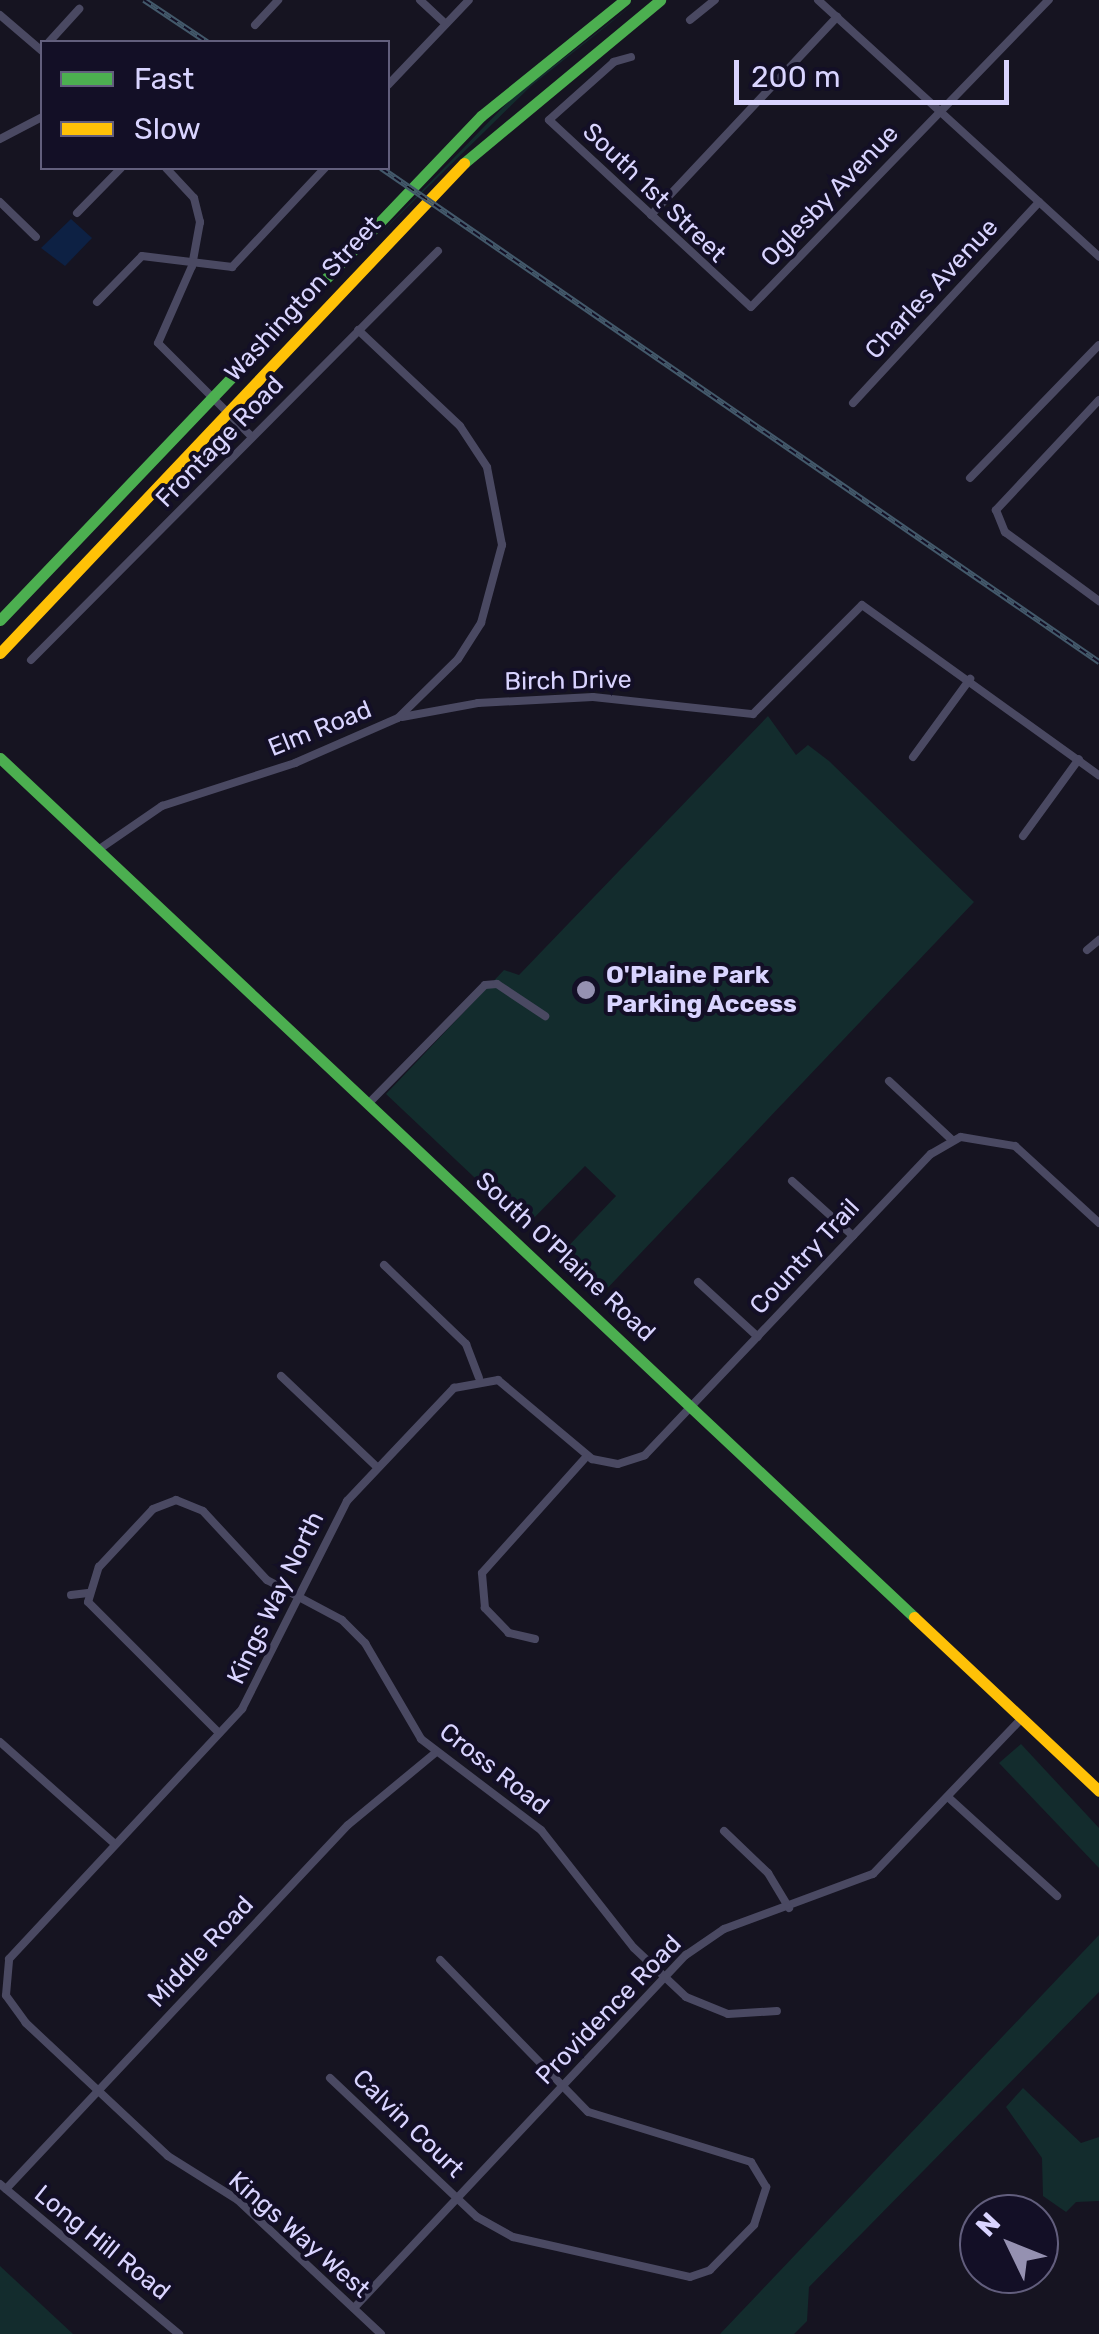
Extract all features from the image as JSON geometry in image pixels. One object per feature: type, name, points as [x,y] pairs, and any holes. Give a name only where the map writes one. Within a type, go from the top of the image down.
[{"type":"main road","name":"Washington Street","points":[[0,620],[489,109],[625,0]]},
{"type":"main road","name":"Washington Street","points":[[0,653],[514,112],[660,0]]},
{"type":"main road","name":"South O'Plaine Road","points":[[0,758],[1099,1791]]},
{"type":"street","points":[[256,25],[278,0]]},
{"type":"street","points":[[420,0],[446,24]]},
{"type":"street","points":[[390,83],[469,0]]},
{"type":"street","points":[[690,20],[715,0]]},
{"type":"street","points":[[818,0],[1097,252]]},
{"type":"street","name":"Oglesby Avenue","points":[[767,291],[1048,0]]},
{"type":"street","points":[[51,40],[78,9]]},
{"type":"street","points":[[0,14],[40,48]]},
{"type":"street","points":[[651,215],[837,17]]},
{"type":"street","name":"South 1st Street","points":[[631,57],[614,62],[549,120],[740,300],[752,307],[767,291]]},
{"type":"street","points":[[0,138],[40,118]]},
{"type":"street","points":[[77,212],[119,170]]},
{"type":"street","points":[[167,170],[200,215],[192,266],[158,343],[252,437]]},
{"type":"street","points":[[97,302],[142,256],[192,266],[232,267],[323,170]]},
{"type":"street","points":[[0,202],[36,237]]},
{"type":"street","name":"Charles Avenue","points":[[852,403],[1039,202]]},
{"type":"street","name":"Frontage Road","points":[[31,660],[438,252]]},
{"type":"street","name":"Elm Road","points":[[98,850],[162,806],[295,763],[398,718],[458,659],[481,624],[498,574],[500,522],[474,443],[358,330]]},
{"type":"street","points":[[970,478],[1099,345]]},
{"type":"street","points":[[1099,400],[996,510],[1004,532],[1099,601]]},
{"type":"street","name":"Birch Drive","points":[[398,718],[560,698],[753,714],[855,607],[890,620],[970,679]]},
{"type":"street","points":[[913,757],[970,679],[1099,774]]},
{"type":"street","points":[[1022,836],[1078,759]]},
{"type":"street","points":[[1086,950],[1099,940]]},
{"type":"street","points":[[368,1104],[484,985],[497,984],[545,1016]]},
{"type":"street","points":[[889,1081],[952,1140],[989,1136],[1015,1146],[1099,1223]]},
{"type":"street","name":"Country Trail","points":[[692,1407],[853,1236],[952,1140]]},
{"type":"street","points":[[792,1180],[853,1236]]},
{"type":"street","points":[[384,1264],[466,1344],[479,1378],[518,1392],[586,1456],[618,1464],[645,1455],[692,1407]]},
{"type":"street","points":[[698,1282],[758,1337]]},
{"type":"street","points":[[281,1376],[377,1467]]},
{"type":"street","name":"Kings Way North","points":[[98,2090],[13,2010],[4,1976],[14,1952],[219,1733],[262,1680],[332,1526],[377,1467],[448,1393],[479,1378]]},
{"type":"street","points":[[535,1640],[509,1634],[485,1608],[482,1573],[586,1456]]},
{"type":"street","points":[[176,1486],[176,1500],[153,1509],[99,1567],[88,1594],[99,1620],[219,1733]]},
{"type":"street","name":"Cross Road","points":[[176,1500],[203,1511],[251,1567],[364,1642],[435,1753],[567,1856],[664,1978],[712,2010],[778,2011]]},
{"type":"street","points":[[72,1596],[88,1594]]},
{"type":"street","name":"Providence Road","points":[[354,2308],[664,1978],[724,1929],[873,1874],[1021,1719]]},
{"type":"street","points":[[0,1742],[115,1844]]},
{"type":"street","name":"Middle Road","points":[[3,2186],[348,1824],[435,1753]]},
{"type":"street","points":[[949,1798],[1057,1896]]},
{"type":"street","points":[[724,1830],[768,1874],[789,1908]]},
{"type":"street","points":[[440,1960],[562,2089]]},
{"type":"street","name":"Calvin Court","points":[[330,2078],[458,2199],[514,2237],[683,2276],[710,2270],[743,2236],[766,2199],[750,2162],[602,2120],[562,2089]]},
{"type":"street","name":"Kings Way West","points":[[98,2090],[168,2156],[238,2200],[381,2334]]},
{"type":"street","name":"Long Hill Road","points":[[3,2186],[179,2334]]},
{"type":"green space","points":[[639,0],[531,86],[378,236],[512,98]]},
{"type":"green space","points":[[768,716],[796,755],[808,745],[829,761],[974,902],[600,1296],[558,1257],[616,1196],[585,1166],[526,1226],[386,1094],[504,970],[519,975]]},
{"type":"green space","points":[[1021,1744],[1099,1828],[1099,1868],[999,1763]]},
{"type":"green space","points":[[1099,1935],[1099,1992],[809,2287],[807,2321],[794,2334],[720,2334]]},
{"type":"green space","points":[[1023,2088],[1081,2143],[1099,2137],[1099,2201],[1076,2202],[1066,2212],[1059,2207],[1059,2194],[1043,2194],[1042,2158],[1006,2107]]},
{"type":"green space","points":[[0,2266],[73,2334],[0,2334]]},
{"type":"water","points":[[71,219],[92,238],[65,266],[41,248]]},
{"type":"railway","points":[[144,0],[204,40]]},
{"type":"railway","points":[[384,170],[1099,662]]},
{"type":"traffic: fast","points":[[0,620],[481,116],[625,0]]},
{"type":"traffic: fast","points":[[464,163],[660,0]]},
{"type":"traffic: fast","points":[[0,758],[914,1617]]},
{"type":"traffic: slow","points":[[0,653],[464,163]]},
{"type":"traffic: slow","points":[[914,1617],[1099,1791]]},
{"type":"place","name":"O'Plaine Park Parking Access","points":[[586,990]]}]
